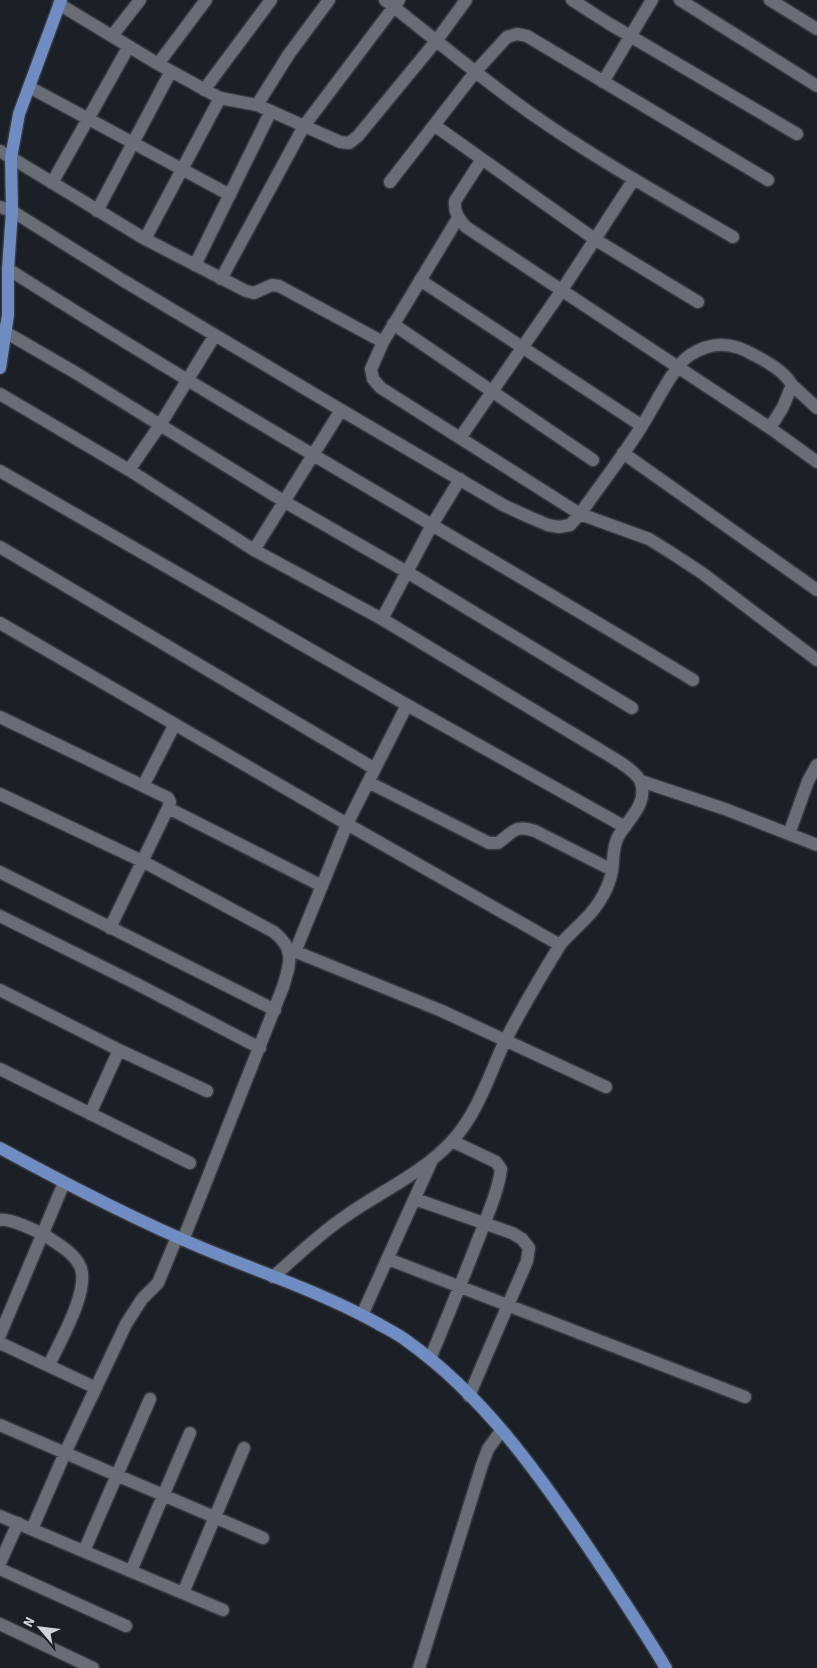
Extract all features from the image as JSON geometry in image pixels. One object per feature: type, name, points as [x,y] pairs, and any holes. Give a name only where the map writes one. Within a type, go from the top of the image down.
[{"type":"main road","points":[[0,368],[3,330],[8,315],[5,277],[6,209],[19,114],[60,2]]},
{"type":"main road","points":[[0,1148],[127,1216],[325,1298],[362,1315],[405,1339],[451,1375],[533,1468],[571,1521],[666,1668]]},
{"type":"street","points":[[112,36],[140,0]]},
{"type":"street","points":[[158,64],[206,0]]},
{"type":"street","points":[[204,90],[270,0]]},
{"type":"street","points":[[257,105],[289,54],[330,0]]},
{"type":"street","points":[[60,2],[158,64],[220,98],[257,105],[340,142],[349,143],[358,136],[466,0]]},
{"type":"street","points":[[572,0],[798,134]]},
{"type":"street","points":[[603,82],[652,0]]},
{"type":"street","points":[[680,0],[817,86]]},
{"type":"street","points":[[770,0],[817,29]]},
{"type":"street","points":[[221,279],[304,126],[393,2],[436,40],[511,99],[634,179],[733,237]]},
{"type":"street","points":[[390,182],[476,71],[507,37],[517,34],[527,36],[768,180]]},
{"type":"street","points":[[52,183],[129,46]]},
{"type":"street","points":[[97,211],[171,71]]},
{"type":"street","points":[[29,87],[230,195]]},
{"type":"street","points":[[145,239],[220,98]]},
{"type":"street","points":[[195,265],[271,111]]},
{"type":"street","points":[[434,125],[596,240],[698,302]]},
{"type":"street","points":[[0,151],[145,239],[246,292],[254,293],[272,285],[278,286],[383,342]]},
{"type":"street","points":[[482,159],[455,201],[454,209],[458,218],[466,227],[770,428],[817,462]]},
{"type":"street","points":[[460,438],[596,240],[634,179]]},
{"type":"street","points":[[6,209],[503,505],[548,525],[559,527],[570,525],[580,514],[642,426],[678,367],[689,356],[706,348],[722,344],[731,345],[750,352],[788,379],[817,408]]},
{"type":"street","points":[[458,218],[383,342],[371,369],[373,379],[381,388],[580,514],[649,539],[670,552],[702,573],[817,660]]},
{"type":"street","points":[[5,277],[100,328],[189,380],[693,680]]},
{"type":"street","points":[[420,280],[642,426]]},
{"type":"street","points":[[394,324],[593,460]]},
{"type":"street","points":[[3,330],[285,502],[407,572],[632,708]]},
{"type":"street","points":[[129,470],[189,380],[215,335]]},
{"type":"street","points":[[770,428],[792,385]]},
{"type":"street","points":[[0,394],[129,470],[254,550],[382,619],[600,750],[634,773],[641,781],[725,808],[817,845]]},
{"type":"street","points":[[254,550],[341,410]]},
{"type":"street","points":[[623,453],[817,590]]},
{"type":"street","points":[[0,471],[407,705],[625,827]]},
{"type":"street","points":[[382,619],[432,525],[460,479]]},
{"type":"street","points":[[0,547],[375,769]]},
{"type":"street","points":[[0,623],[560,945]]},
{"type":"street","points":[[32,1529],[65,1453],[135,1308],[158,1283],[180,1238],[275,1010],[292,951],[322,886],[347,824],[407,705]]},
{"type":"street","points":[[0,718],[168,798],[170,802],[168,808],[110,928]]},
{"type":"street","points":[[143,786],[175,724]]},
{"type":"street","points":[[789,834],[808,781],[817,765]]},
{"type":"street","points":[[273,1277],[341,1219],[408,1176],[452,1141],[474,1110],[506,1040],[560,945],[570,932],[591,914],[605,891],[612,870],[614,848],[642,799],[641,781]]},
{"type":"street","points":[[368,782],[489,842],[498,843],[517,828],[524,827],[535,830],[612,870]]},
{"type":"street","points":[[0,794],[142,861],[274,932],[283,939],[292,951],[442,1011],[606,1087]]},
{"type":"street","points":[[168,808],[322,886]]},
{"type":"street","points":[[0,872],[275,1010]]},
{"type":"street","points":[[0,916],[260,1048]]},
{"type":"street","points":[[0,990],[119,1050],[207,1091]]},
{"type":"street","points":[[90,1114],[119,1050]]},
{"type":"street","points":[[0,1068],[190,1163]]},
{"type":"street","points":[[430,1359],[500,1182],[501,1169],[496,1162],[452,1141]]},
{"type":"street","points":[[362,1315],[433,1158]]},
{"type":"street","points":[[0,1335],[64,1183]]},
{"type":"street","points":[[415,1199],[512,1233],[522,1239],[529,1248],[527,1261],[509,1306],[469,1396]]},
{"type":"street","points":[[0,1220],[10,1220],[42,1234],[72,1255],[80,1266],[84,1277],[75,1310],[48,1365]]},
{"type":"street","points":[[388,1259],[746,1397]]},
{"type":"street","points":[[0,1343],[96,1388]]},
{"type":"street","points":[[84,1551],[150,1399]]},
{"type":"street","points":[[0,1425],[262,1538]]},
{"type":"street","points":[[419,1668],[482,1465],[488,1449],[501,1431]]},
{"type":"street","points":[[131,1571],[190,1433]]},
{"type":"street","points":[[183,1593],[244,1448]]},
{"type":"street","points":[[0,1516],[223,1610]]},
{"type":"street","points":[[0,1563],[18,1523]]},
{"type":"street","points":[[0,1569],[126,1626]]},
{"type":"street","points":[[0,1624],[94,1668]]}]
